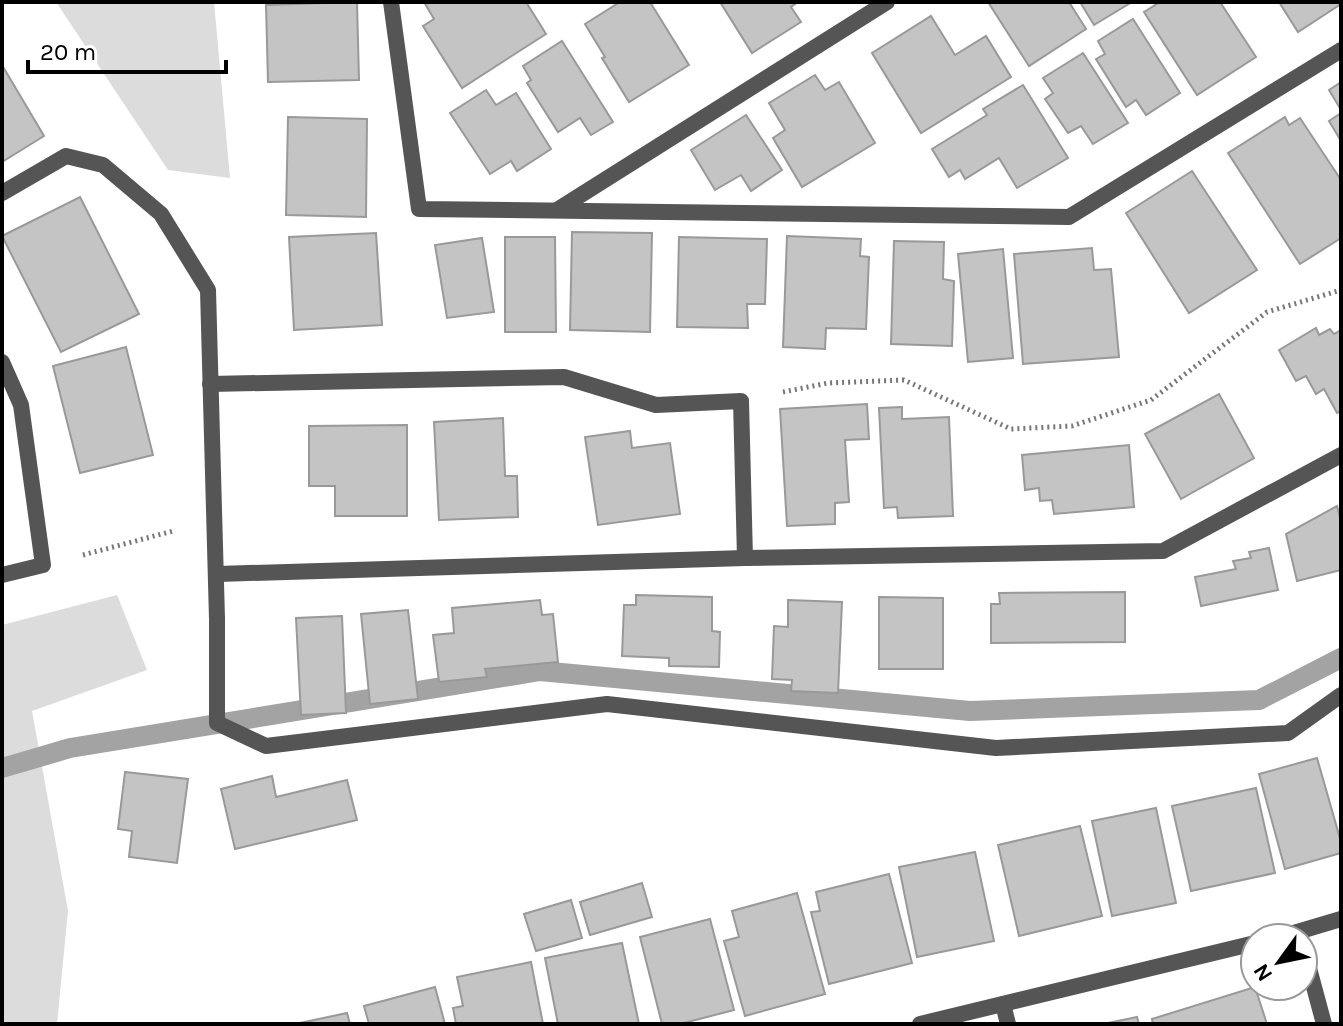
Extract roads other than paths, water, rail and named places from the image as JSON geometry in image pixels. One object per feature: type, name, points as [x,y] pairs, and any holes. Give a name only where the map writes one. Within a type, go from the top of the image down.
[{"type":"street","points":[[391,2],[419,209],[1069,217],[1341,50]]},
{"type":"street","points":[[557,210],[887,2]]},
{"type":"street","points":[[2,193],[66,156],[103,165],[161,214],[208,290],[213,521],[218,574],[217,723],[266,746],[607,704],[996,748],[1288,733],[1341,695]]},
{"type":"street","points":[[2,362],[21,405],[43,565],[2,575]]},
{"type":"street","points":[[210,384],[564,377],[656,405],[741,401],[745,558]]},
{"type":"street","points":[[218,574],[745,558],[1163,551],[1341,455]]},
{"type":"street","points":[[1319,930],[1341,919]]},
{"type":"street","points":[[920,1024],[1239,947]]},
{"type":"street","points":[[1318,1002],[1324,1024]]},
{"type":"street","points":[[1003,1004],[1008,1024]]},
{"type":"waterway","points":[[2,768],[70,748],[540,671],[970,711],[1259,700],[1341,658]]}]
